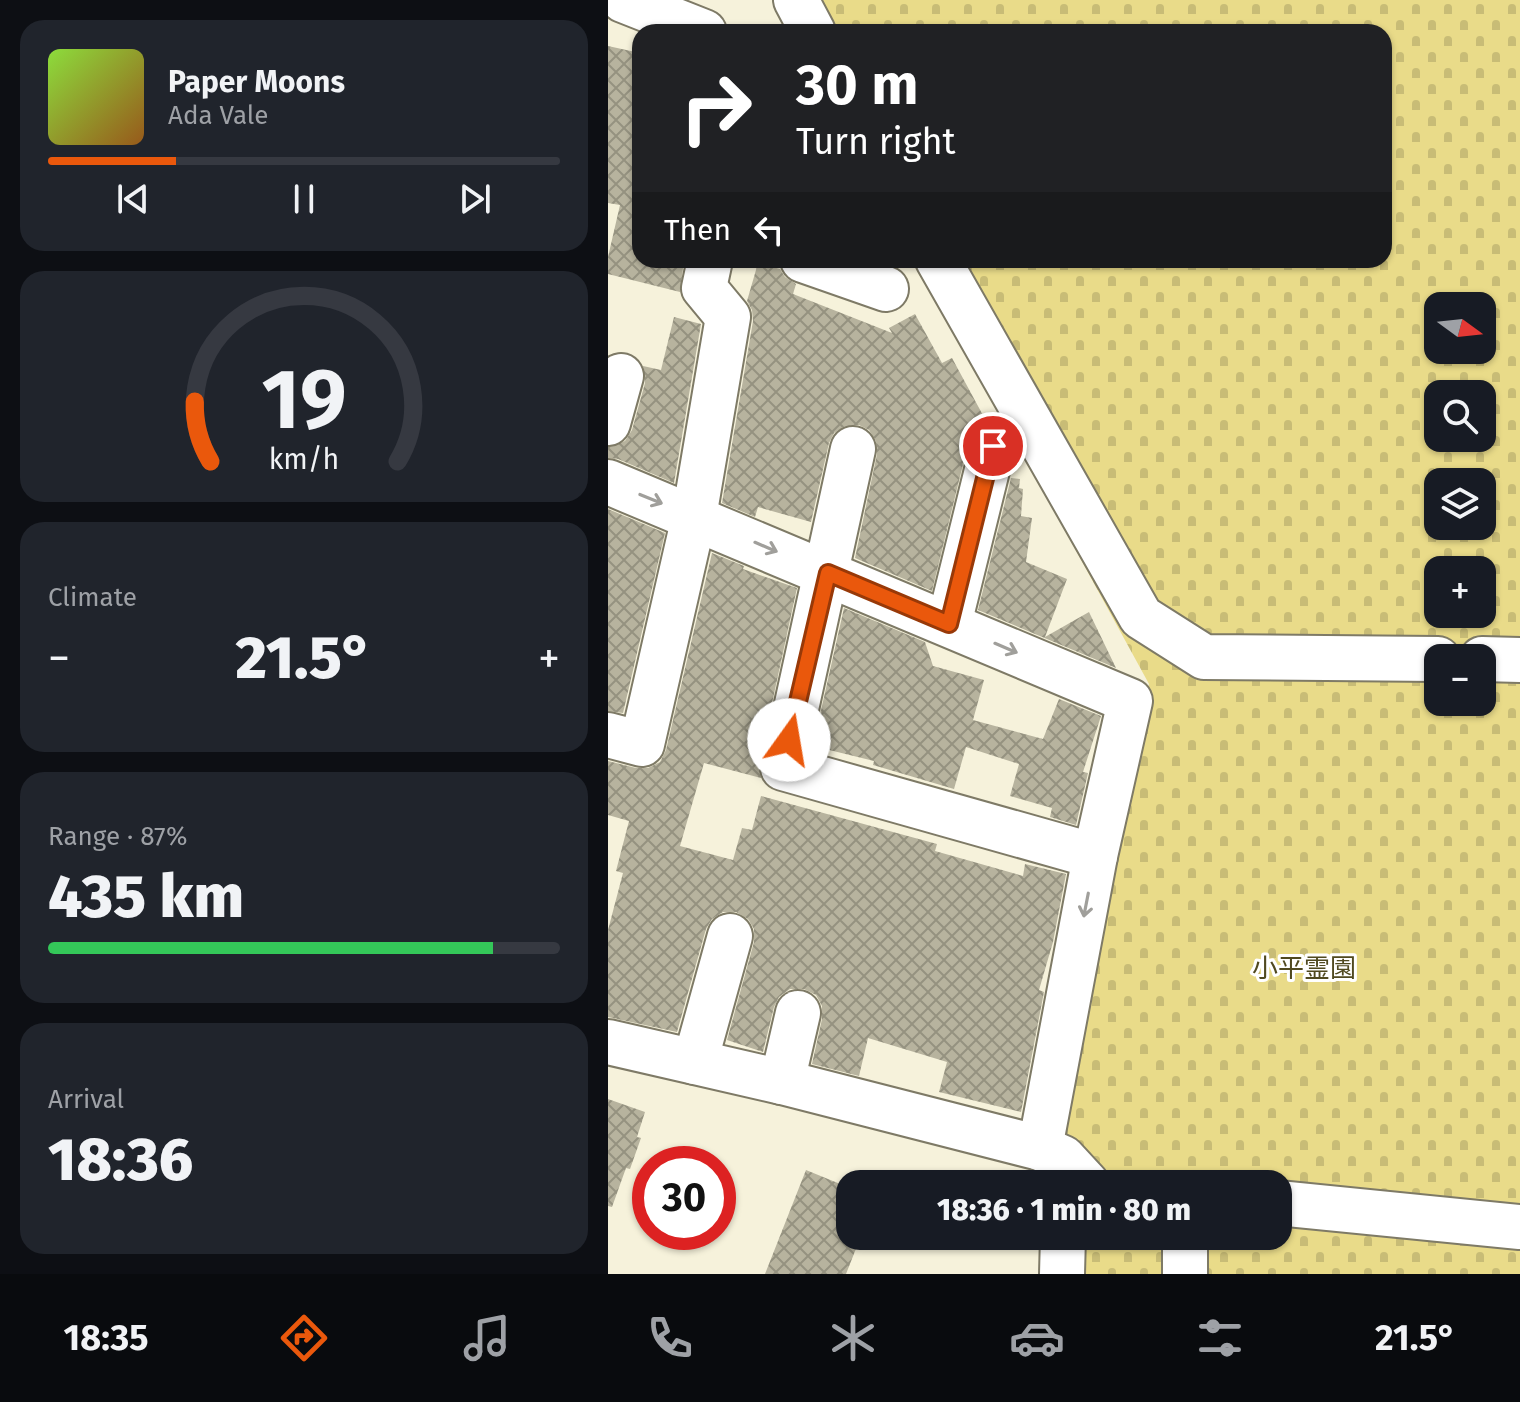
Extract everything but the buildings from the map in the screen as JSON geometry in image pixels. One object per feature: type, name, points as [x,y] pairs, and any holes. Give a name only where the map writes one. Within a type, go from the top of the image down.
[{"type":"street","points":[[623,0],[684,24]]},
{"type":"street","points":[[796,0],[809,24]]},
{"type":"street","points":[[608,735],[642,744],[694,517],[728,317],[704,288],[708,268]]},
{"type":"street","points":[[826,268],[886,289]]},
{"type":"street","points":[[943,268],[1141,617],[1204,657],[1424,659]]},
{"type":"street","points":[[608,423],[621,376]]},
{"type":"street","points":[[949,624],[993,446]]},
{"type":"street","points":[[853,449],[783,768],[1095,856]]},
{"type":"street","points":[[608,482],[1130,701],[1095,856],[1063,1169],[782,1082],[608,1042]]},
{"type":"street","points":[[1496,659],[1520,660]]},
{"type":"street","points":[[695,1062],[730,936]]},
{"type":"street","points":[[782,1082],[798,1013]]},
{"type":"street","points":[[1292,1204],[1520,1227]]},
{"type":"street","points":[[1062,1274],[1063,1250]]},
{"type":"street","points":[[1185,1250],[1185,1274]]},
{"type":"green space","name":"小平霊園","points":[[775,0],[1520,0],[1520,1274],[1075,1274],[1075,1250],[1292,1250],[1292,1170],[1066,1170],[1043,1133],[1149,684],[921,268],[1392,268],[1392,24],[788,24]]},
{"type":"route","points":[[789,740],[828,573],[949,624],[993,446]]}]
